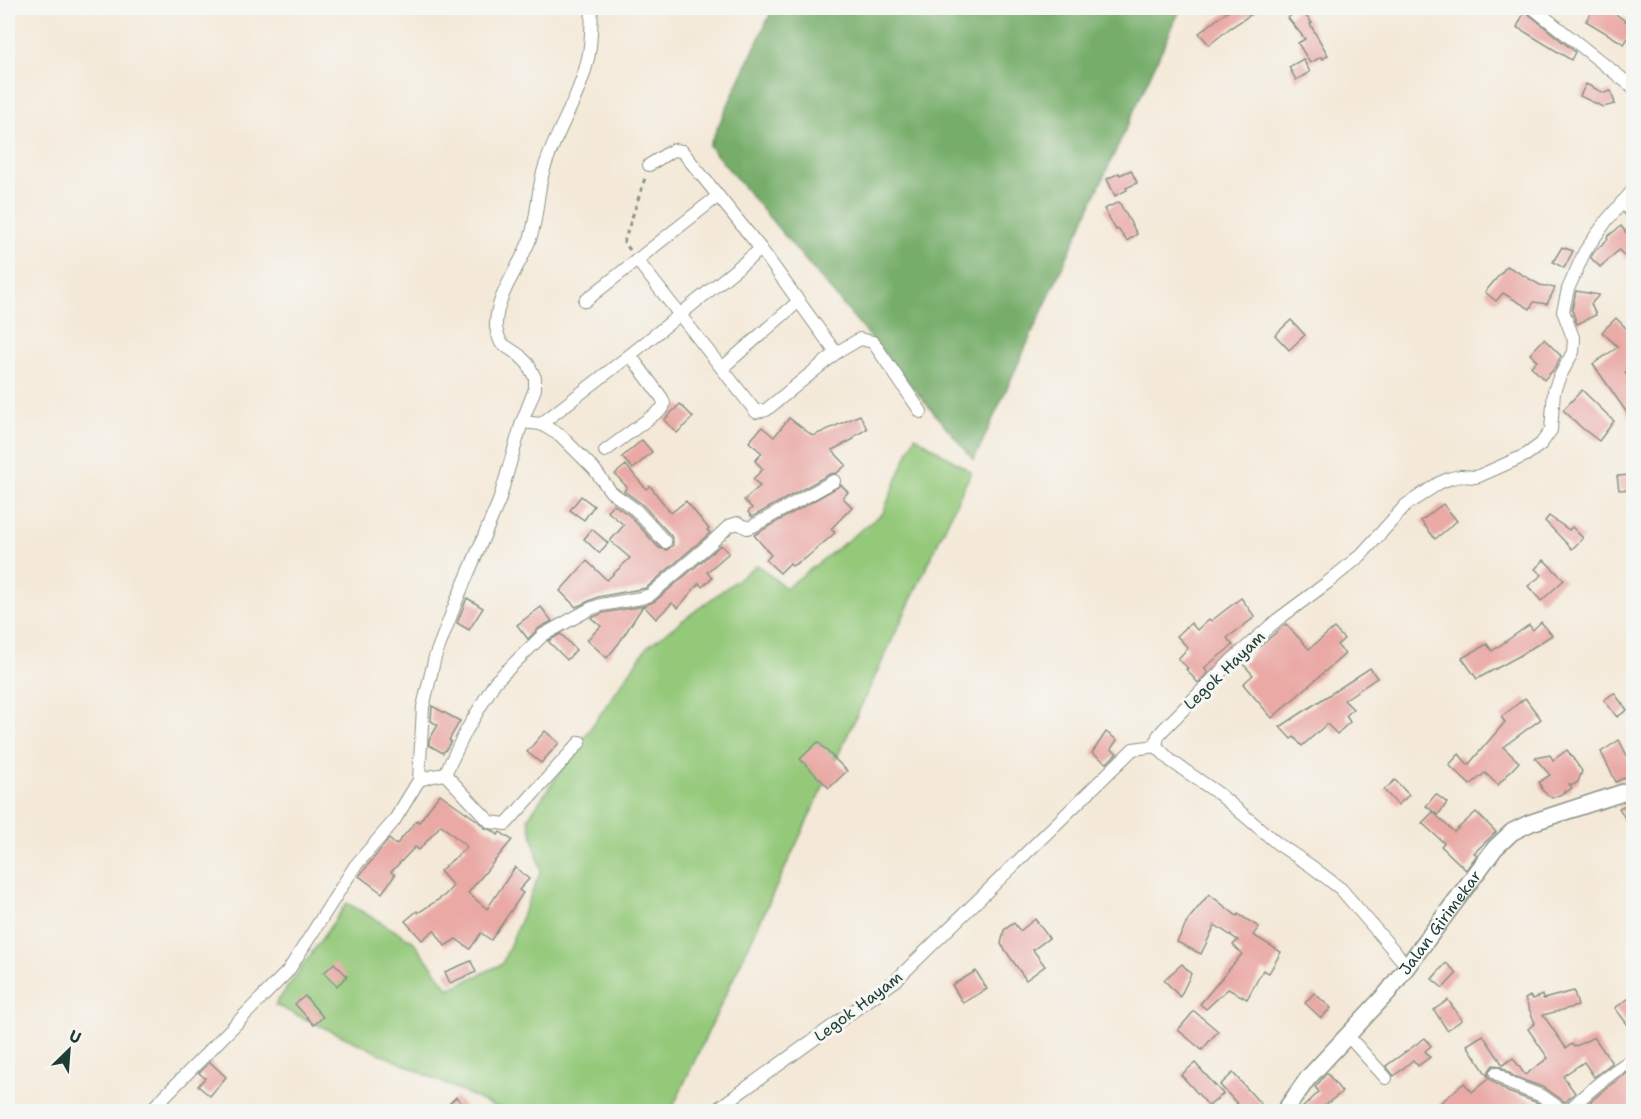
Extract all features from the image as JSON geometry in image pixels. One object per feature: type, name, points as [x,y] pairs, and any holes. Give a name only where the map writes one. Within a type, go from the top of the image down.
[{"type":"street","points":[[149,1112],[288,971],[355,866],[394,821],[419,780],[423,706],[435,657],[499,501],[522,422],[535,389],[535,378],[528,364],[501,343],[496,326],[498,308],[510,279],[527,248],[535,224],[538,190],[544,168],[583,77],[589,56],[592,8]]},
{"type":"street","points":[[1533,8],[1634,88]]},
{"type":"street","points":[[649,165],[673,150],[682,151],[761,249],[836,353]]},
{"type":"street","name":"Legok Hayam","points":[[713,1112],[895,981],[1133,749],[1156,746],[1158,736],[1163,730],[1232,660],[1277,620],[1361,555],[1406,505],[1439,483],[1461,476],[1479,476],[1526,455],[1541,444],[1551,430],[1554,391],[1573,352],[1574,340],[1563,311],[1568,289],[1586,251],[1607,220],[1634,189]]},
{"type":"street","points":[[585,301],[718,196]]},
{"type":"street","points":[[1622,202],[1634,215]]},
{"type":"street","points":[[541,424],[761,249]]},
{"type":"street","points":[[638,260],[756,412],[766,410],[836,353],[860,339],[873,342],[921,412]]},
{"type":"street","points":[[722,368],[799,301]]},
{"type":"street","points":[[605,451],[663,408],[662,398],[630,355]]},
{"type":"street","points":[[522,422],[541,424],[561,436],[594,469],[611,492],[636,510],[665,542]]},
{"type":"street","points":[[445,774],[466,731],[495,682],[543,635],[601,604],[650,595],[729,526],[738,524],[747,528],[753,526],[834,481]]},
{"type":"street","points":[[445,774],[490,822],[506,824],[580,742]]},
{"type":"street","points":[[1156,746],[1171,761],[1219,794],[1278,844],[1341,889],[1407,966]]},
{"type":"street","points":[[419,780],[445,774]]},
{"type":"street","name":"Jalan Girimekar","points":[[1284,1112],[1308,1078],[1388,992],[1495,848],[1512,832],[1530,823],[1634,789]]},
{"type":"street","points":[[1348,1036],[1386,1078]]},
{"type":"street","points":[[1496,1073],[1511,1084],[1542,1096],[1566,1112],[1606,1076],[1634,1058]]},
{"type":"path","points":[[624,242],[649,165]]},
{"type":"green space","points":[[773,8],[1181,8],[974,460],[709,146]]},
{"type":"green space","points":[[915,436],[971,472],[671,1111],[504,1111],[275,1005],[347,903],[413,941],[449,989],[502,964],[541,871],[528,818],[647,647],[757,565],[786,588],[883,513]]},
{"type":"building","points":[[1232,8],[1261,8],[1209,45],[1199,33]]},
{"type":"building","points":[[1299,8],[1312,23],[1310,24],[1328,55],[1323,59],[1321,57],[1310,63],[1298,43],[1305,39],[1288,18]]},
{"type":"building","points":[[1594,8],[1621,8],[1614,13],[1634,27],[1624,44],[1586,21]]},
{"type":"building","points":[[1525,11],[1575,52],[1571,60],[1517,27]]},
{"type":"building","points":[[1303,59],[1310,72],[1296,80],[1289,67]]},
{"type":"building","points":[[1586,84],[1604,93],[1611,91],[1615,104],[1603,107],[1580,96]]},
{"type":"building","points":[[1131,170],[1137,183],[1115,196],[1107,179]]},
{"type":"building","points":[[1119,202],[1137,234],[1127,241],[1118,229],[1116,230],[1104,209]]},
{"type":"building","points":[[1621,226],[1634,243],[1634,267],[1619,250],[1600,267],[1591,258],[1592,255],[1608,239],[1607,237]]},
{"type":"building","points":[[1562,247],[1573,251],[1564,268],[1553,262]]},
{"type":"building","points":[[1507,266],[1540,285],[1555,288],[1547,304],[1534,302],[1530,309],[1503,293],[1496,301],[1485,292]]},
{"type":"building","points":[[1576,291],[1599,295],[1591,304],[1596,315],[1577,324],[1572,310]]},
{"type":"building","points":[[1616,318],[1634,336],[1634,366],[1625,373],[1634,386],[1634,423],[1593,364],[1618,347],[1602,332]]},
{"type":"building","points":[[1291,320],[1305,335],[1289,350],[1275,335]]},
{"type":"building","points":[[1544,339],[1561,356],[1555,368],[1544,380],[1531,366],[1537,361],[1530,354]]},
{"type":"building","points":[[1582,390],[1614,421],[1599,441],[1563,410]]},
{"type":"building","points":[[680,404],[693,417],[677,433],[664,420]]},
{"type":"building","points":[[860,415],[867,429],[853,437],[854,439],[832,450],[846,465],[837,473],[830,474],[752,517],[748,512],[752,508],[744,500],[760,486],[753,479],[763,469],[755,461],[762,453],[749,442],[762,427],[774,437],[789,418],[813,436]]},
{"type":"building","points":[[642,440],[652,452],[633,469],[622,457]]},
{"type":"building","points":[[626,465],[646,489],[650,486],[671,513],[686,501],[710,533],[646,588],[598,597],[576,607],[560,591],[587,561],[607,580],[630,558],[610,541],[624,525],[607,511],[613,504],[630,516],[659,548],[667,550],[673,545],[671,536],[642,504],[624,491],[627,487],[615,474]]},
{"type":"building","points":[[1631,475],[1633,489],[1619,490],[1617,476]]},
{"type":"building","points":[[841,485],[848,492],[843,498],[852,507],[831,529],[835,533],[806,558],[792,566],[790,563],[780,573],[766,560],[771,555],[754,535]]},
{"type":"building","points":[[581,496],[594,506],[584,520],[570,510]]},
{"type":"building","points":[[1443,504],[1457,521],[1435,539],[1421,521]]},
{"type":"building","points":[[1549,516],[1569,530],[1572,527],[1583,538],[1572,549],[1545,521]]},
{"type":"building","points":[[592,529],[608,543],[599,553],[584,539]]},
{"type":"building","points":[[721,545],[729,553],[707,572],[712,578],[702,587],[699,583],[678,608],[672,603],[656,619],[644,606],[655,601]]},
{"type":"building","points":[[1544,560],[1564,580],[1541,601],[1528,586],[1542,575],[1535,569]]},
{"type":"building","points":[[467,598],[483,608],[469,630],[457,623]]},
{"type":"building","points":[[1241,598],[1255,617],[1227,638],[1233,645],[1204,668],[1208,673],[1198,683],[1186,669],[1188,668],[1178,659],[1188,648],[1177,636],[1191,623],[1197,630],[1209,619],[1211,621]]},
{"type":"building","points":[[643,606],[607,658],[587,640],[601,626],[591,618],[603,613]]},
{"type":"building","points":[[541,607],[552,621],[539,628],[528,639],[517,625]]},
{"type":"building","points":[[1541,622],[1552,635],[1477,679],[1462,658],[1487,644],[1492,651],[1529,625],[1533,630]]},
{"type":"building","points":[[1286,624],[1309,649],[1334,628],[1344,639],[1337,645],[1345,654],[1272,718],[1243,684],[1253,675],[1243,664],[1252,653]]},
{"type":"building","points":[[561,634],[576,650],[567,660],[548,641]]},
{"type":"building","points":[[1370,668],[1377,678],[1344,700],[1353,709],[1346,716],[1350,722],[1337,734],[1327,724],[1302,746],[1294,737],[1291,739],[1280,727]]},
{"type":"building","points":[[1614,693],[1627,710],[1617,717],[1604,700]]},
{"type":"building","points":[[1525,698],[1541,719],[1503,747],[1519,762],[1498,785],[1485,773],[1470,785],[1449,765],[1459,754],[1468,765],[1505,722],[1501,717]]},
{"type":"building","points":[[432,706],[460,721],[443,753],[429,745],[429,740],[438,725],[431,721]]},
{"type":"building","points":[[545,731],[559,743],[541,763],[527,752]]},
{"type":"building","points":[[1106,732],[1117,740],[1111,749],[1117,753],[1107,763],[1092,753]]},
{"type":"building","points":[[1619,740],[1634,773],[1616,782],[1601,752]]},
{"type":"building","points":[[818,742],[847,771],[829,788],[800,759]]},
{"type":"building","points":[[1567,750],[1582,771],[1578,782],[1573,785],[1569,784],[1572,788],[1552,798],[1543,791],[1539,782],[1550,775],[1535,758],[1550,755],[1553,760]]},
{"type":"building","points":[[1395,780],[1409,795],[1398,805],[1384,790]]},
{"type":"building","points":[[440,794],[485,828],[498,835],[500,832],[512,840],[468,893],[487,909],[515,867],[529,879],[519,890],[523,893],[491,940],[481,933],[470,949],[456,939],[445,946],[434,930],[422,940],[405,921],[417,911],[418,913],[444,896],[453,886],[440,871],[467,847],[441,825],[419,850],[415,847],[391,872],[395,875],[382,893],[359,876],[389,839],[396,845],[417,820],[419,822]]},
{"type":"building","points":[[1436,794],[1447,803],[1438,815],[1426,806]]},
{"type":"building","points":[[1634,801],[1634,834],[1619,808]]},
{"type":"building","points":[[1433,812],[1454,832],[1476,812],[1496,832],[1474,853],[1477,855],[1466,870],[1441,846],[1444,843],[1422,823]]},
{"type":"building","points":[[1209,894],[1237,916],[1238,914],[1259,927],[1253,935],[1281,952],[1269,973],[1263,970],[1247,999],[1228,989],[1206,1009],[1200,1004],[1242,954],[1233,945],[1238,940],[1215,925],[1201,954],[1177,942],[1188,920]]},
{"type":"building","points":[[1035,919],[1049,938],[1033,950],[1045,966],[1026,980],[1001,944],[1004,930],[1014,923],[1020,931]]},
{"type":"building","points":[[471,961],[476,972],[450,983],[445,972]]},
{"type":"building","points":[[334,963],[347,976],[337,986],[324,973]]},
{"type":"building","points":[[1446,963],[1457,973],[1443,988],[1432,979]]},
{"type":"building","points":[[1182,964],[1191,974],[1180,997],[1164,980]]},
{"type":"building","points":[[976,971],[987,989],[963,1003],[952,985]]},
{"type":"building","points":[[1574,991],[1578,1006],[1543,1015],[1566,1048],[1572,1044],[1574,1047],[1594,1037],[1612,1063],[1594,1077],[1584,1062],[1563,1076],[1575,1093],[1565,1102],[1545,1088],[1515,1077],[1500,1066],[1493,1065],[1488,1072],[1491,1080],[1508,1092],[1538,1103],[1550,1112],[1445,1112],[1439,1104],[1464,1083],[1472,1092],[1489,1078],[1467,1045],[1483,1035],[1503,1065],[1513,1058],[1525,1075],[1548,1058],[1528,1029],[1535,1023],[1525,999],[1542,995],[1543,999]]},
{"type":"building","points":[[1314,993],[1331,1008],[1321,1018],[1305,1003]]},
{"type":"building","points":[[1634,995],[1634,1033],[1615,1008]]},
{"type":"building","points":[[305,996],[323,1017],[314,1025],[295,1004]]},
{"type":"building","points":[[1448,1000],[1462,1020],[1447,1030],[1434,1010]]},
{"type":"building","points":[[1194,1011],[1218,1031],[1202,1050],[1178,1030]]},
{"type":"building","points":[[1425,1038],[1431,1046],[1425,1051],[1430,1057],[1418,1066],[1413,1060],[1394,1076],[1386,1066]]},
{"type":"building","points":[[210,1062],[226,1077],[210,1096],[198,1086],[205,1078],[199,1073]]},
{"type":"building","points":[[1195,1063],[1223,1094],[1209,1106],[1181,1075]]},
{"type":"building","points":[[1634,1068],[1634,1112],[1579,1112],[1604,1090]]},
{"type":"building","points":[[1233,1073],[1268,1112],[1245,1112],[1220,1085]]},
{"type":"building","points":[[1327,1073],[1342,1092],[1316,1112],[1298,1112],[1319,1092],[1315,1087]]},
{"type":"building","points":[[456,1097],[470,1112],[441,1112]]}]
